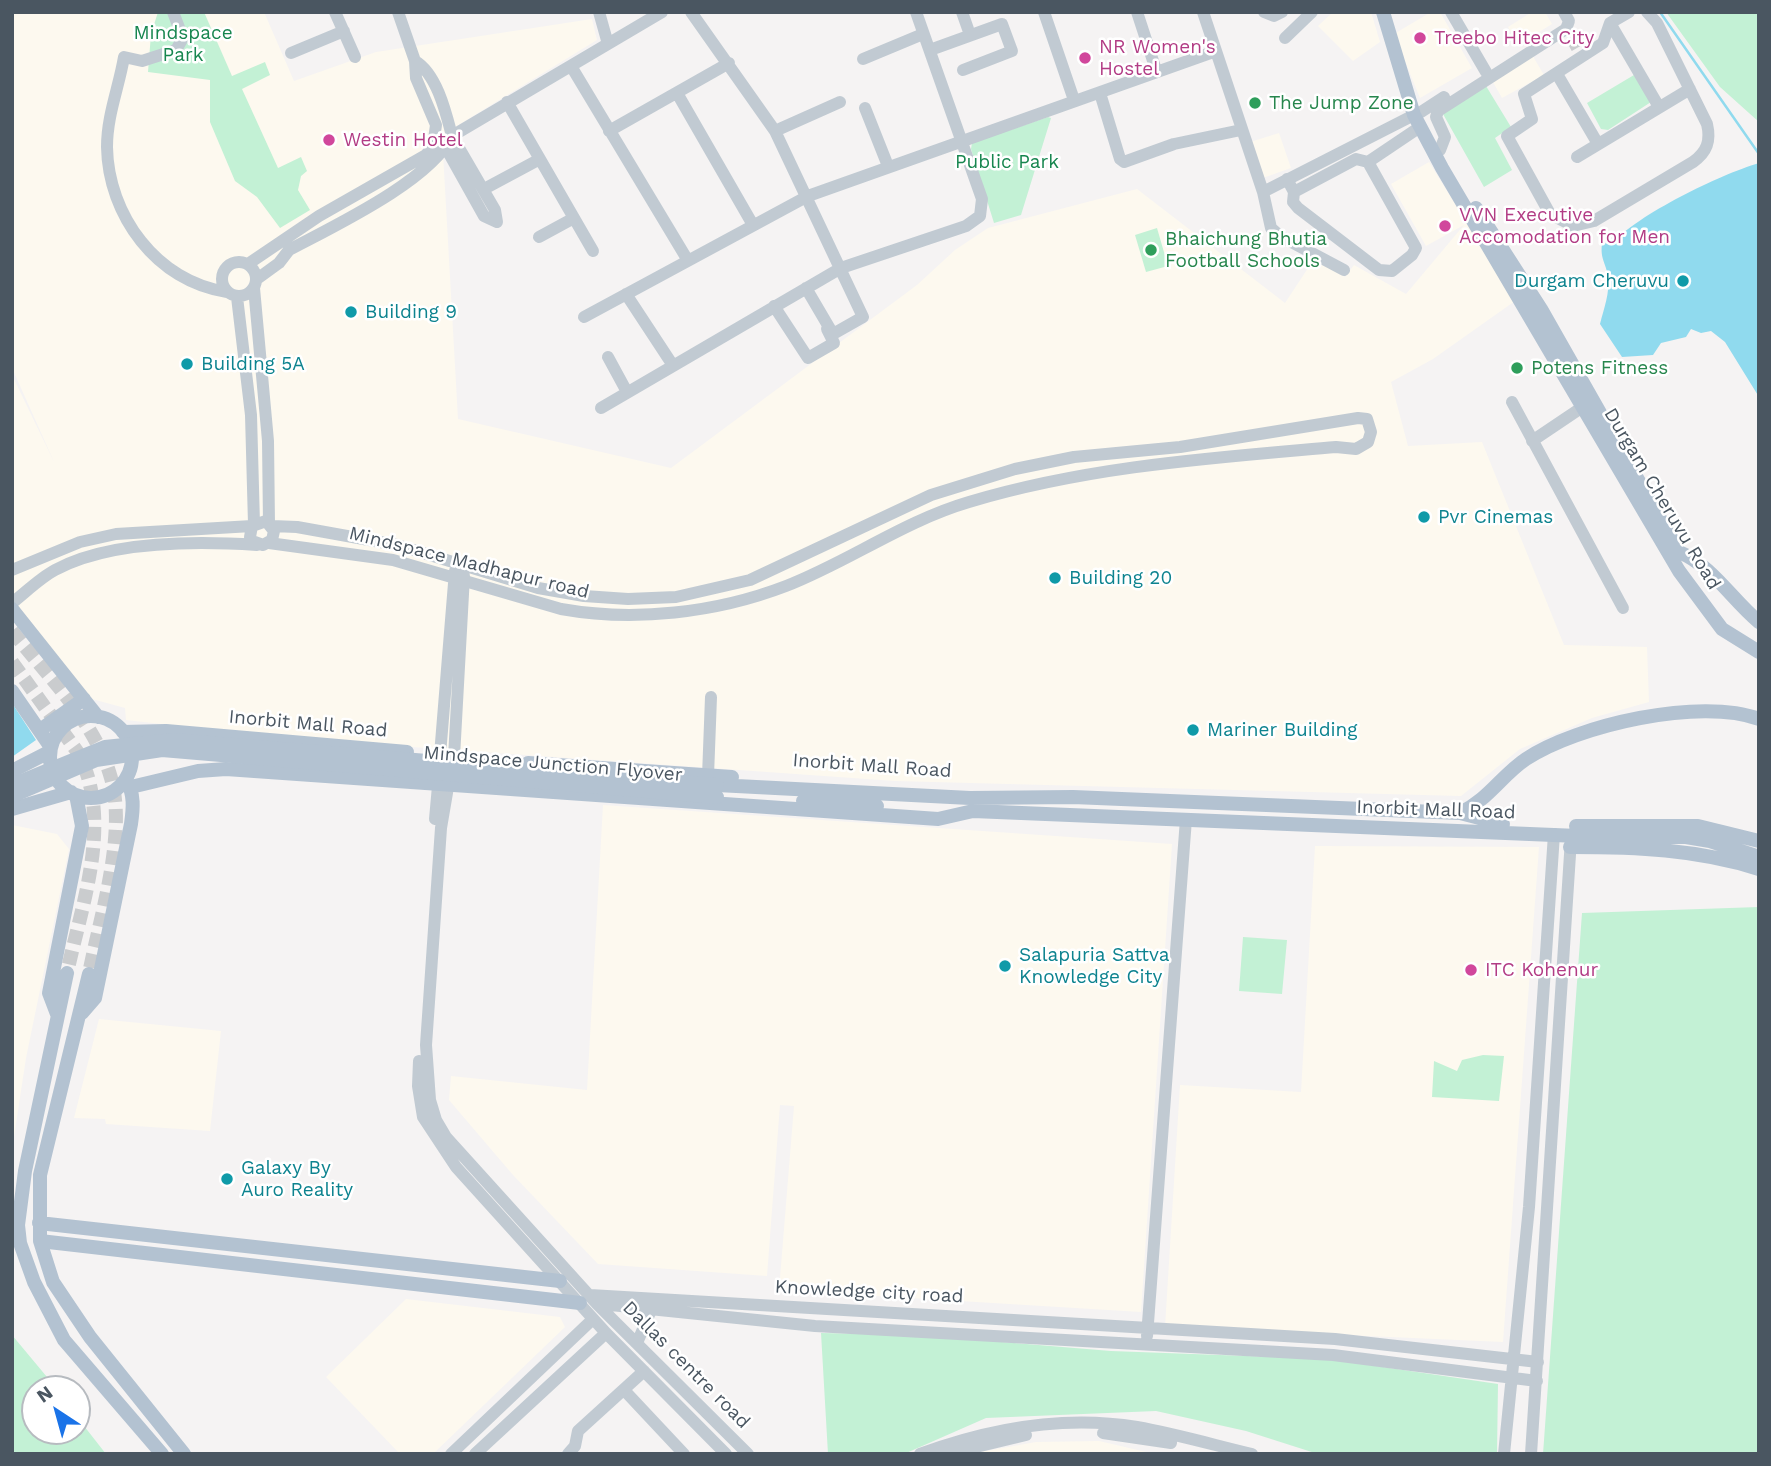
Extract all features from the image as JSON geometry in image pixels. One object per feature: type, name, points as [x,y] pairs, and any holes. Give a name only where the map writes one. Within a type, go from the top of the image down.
[{"type":"main road","name":"Durgam Cheruvu Road","points":[[1383,12],[1419,118],[1679,552],[1707,568],[1759,622]]},
{"type":"main road","name":"Durgam Cheruvu Road","points":[[1392,12],[1419,118],[1541,309],[1588,403],[1701,604],[1722,629],[1759,652]]},
{"type":"main road","points":[[12,609],[98,717],[123,732],[131,750],[133,762],[124,795],[124,825],[128,831],[95,998],[81,1014]]},
{"type":"main road","points":[[12,691],[50,749],[55,777],[73,794],[82,826],[49,993],[57,1014]]},
{"type":"main road","points":[[40,730],[83,699]]},
{"type":"main road","name":"Inorbit Mall Road","points":[[125,785],[198,771],[226,769],[939,819],[972,804],[1073,797],[1460,813],[1487,797],[1526,759],[1568,740],[1623,721],[1700,712],[1737,713],[1759,719]]},
{"type":"main road","points":[[12,771],[50,749],[69,723],[98,717]]},
{"type":"main road","name":"Inorbit Mall Road","points":[[123,732],[166,731],[636,771],[714,786]]},
{"type":"main road","name":"Mindspace Junction Flyover","points":[[12,785],[105,747],[173,740],[714,786]]},
{"type":"main road","points":[[303,774],[307,743]]},
{"type":"main road","name":"Mindspace Junction Flyover","points":[[12,796],[96,760],[162,750],[972,804]]},
{"type":"main road","points":[[633,798],[636,771]]},
{"type":"main road","points":[[12,809],[73,794],[94,797],[125,785]]},
{"type":"main road","name":"Inorbit Mall Road","points":[[972,804],[1186,819],[1555,834],[1570,841]]},
{"type":"main road","points":[[1460,813],[1503,824],[1698,825],[1759,841]]},
{"type":"main road","points":[[1570,841],[1686,837],[1710,841],[1759,857]]},
{"type":"main road","points":[[1570,841],[1652,847],[1732,860],[1759,869]]},
{"type":"main road","points":[[67,973],[25,1171],[15,1224],[16,1242],[64,1340],[162,1454]]},
{"type":"main road","points":[[89,974],[40,1175],[40,1241],[53,1282],[90,1338],[184,1454]]},
{"type":"main road","points":[[39,1223],[560,1281]]},
{"type":"main road","points":[[40,1241],[589,1301]]},
{"type":"main road","points":[[463,1289],[466,1271]]},
{"type":"street","points":[[173,12],[183,38],[176,50],[142,61],[124,57],[110,114],[109,175],[135,235],[152,255],[174,274],[204,287],[247,295],[289,250],[428,161],[449,142],[507,102],[662,12]]},
{"type":"street","points":[[335,12],[355,57]]},
{"type":"street","points":[[248,264],[255,284],[268,441],[270,525],[274,535],[263,544],[250,537],[253,525],[251,415],[232,294],[221,278],[223,271],[234,262],[248,264],[319,216],[428,161],[437,132],[416,78],[415,61],[398,12]]},
{"type":"street","points":[[599,12],[608,44]]},
{"type":"street","points":[[691,12],[775,131],[863,317],[833,334],[804,289]]},
{"type":"street","points":[[601,408],[672,364],[841,268],[966,226],[980,216],[982,200],[916,12]]},
{"type":"street","points":[[962,12],[968,29]]},
{"type":"street","points":[[1044,12],[1074,100]]},
{"type":"street","points":[[1138,12],[1159,70]]},
{"type":"street","points":[[1203,12],[1275,233],[1344,270]]},
{"type":"street","points":[[1264,12],[1274,16],[1282,12]]},
{"type":"street","points":[[1285,38],[1312,12]]},
{"type":"street","points":[[1451,12],[1486,72]]},
{"type":"street","points":[[1629,12],[1610,23],[1606,41],[1523,96],[1532,119],[1507,138],[1550,214],[1573,226],[1594,221],[1701,157],[1709,142],[1709,132],[1690,89],[1657,23],[1647,12]]},
{"type":"street","points":[[1368,162],[1419,118],[1563,23]]},
{"type":"street","points":[[1440,150],[1445,137],[1436,114],[1440,108],[1563,23]]},
{"type":"street","points":[[1610,23],[1659,107]]},
{"type":"street","points":[[930,50],[1003,25],[1012,51],[963,70]]},
{"type":"street","points":[[292,53],[344,32]]},
{"type":"street","points":[[863,59],[923,34]]},
{"type":"street","points":[[1150,34],[1159,70]]},
{"type":"street","points":[[584,317],[808,196],[962,139],[1216,51]]},
{"type":"street","points":[[415,61],[427,71],[449,142],[484,216],[497,222],[495,210],[484,190],[449,142]]},
{"type":"street","points":[[609,131],[729,64]]},
{"type":"street","points":[[571,66],[687,259]]},
{"type":"street","points":[[1557,75],[1598,144]]},
{"type":"street","points":[[1577,157],[1690,89]]},
{"type":"street","points":[[677,93],[753,225]]},
{"type":"street","points":[[1100,93],[1120,159],[1124,162],[1174,144],[1241,130]]},
{"type":"street","points":[[507,102],[593,251]]},
{"type":"street","points":[[775,131],[840,102]]},
{"type":"street","points":[[865,108],[888,166]]},
{"type":"street","points":[[1263,192],[1419,118]]},
{"type":"street","points":[[484,190],[540,159]]},
{"type":"street","points":[[1356,159],[1368,162],[1416,248],[1412,256],[1392,271],[1379,270],[1298,208],[1291,198],[1294,192],[1356,159]]},
{"type":"street","points":[[1287,179],[1294,192]]},
{"type":"street","points":[[539,237],[574,218]]},
{"type":"street","points":[[774,306],[810,358],[835,341],[804,289]]},
{"type":"street","points":[[626,294],[672,364]]},
{"type":"street","points":[[608,357],[627,391]]},
{"type":"street","points":[[1512,402],[1623,608]]},
{"type":"street","points":[[1532,441],[1588,403]]},
{"type":"street","name":"Mindspace Madhapur road","points":[[12,603],[44,578],[73,562],[124,550],[219,542],[263,544],[393,561],[514,598],[582,613],[643,614],[715,607],[786,586],[879,540],[967,503],[1060,477],[1336,447],[1356,449],[1368,442],[1371,432],[1367,419],[1358,418],[1180,447],[1074,457],[975,481],[931,495],[778,569],[750,580],[676,597],[628,599],[584,596],[538,587],[385,543],[297,527],[270,525]]},
{"type":"street","points":[[1180,447],[1180,462]]},
{"type":"street","points":[[12,570],[65,548],[116,534],[253,525],[258,521],[270,525]]},
{"type":"street","points":[[65,548],[73,562]]},
{"type":"street","points":[[33,562],[44,578]]},
{"type":"street","points":[[447,756],[458,579],[462,563]]},
{"type":"street","points":[[778,569],[786,586]]},
{"type":"street","points":[[711,697],[714,786]]},
{"type":"street","points":[[443,786],[435,856],[426,1073],[436,1120],[480,1184],[560,1281],[589,1301]]},
{"type":"street","points":[[1146,1344],[1186,819]]},
{"type":"street","points":[[1504,1454],[1529,1207],[1555,834]]},
{"type":"street","points":[[1531,1454],[1570,841]]},
{"type":"street","points":[[480,1184],[589,1301]]},
{"type":"street","name":"Knowledge city road","points":[[589,1301],[1335,1339],[1538,1362]]},
{"type":"street","name":"Knowledge city road","points":[[589,1301],[815,1326],[1333,1355],[1536,1381]]},
{"type":"street","name":"Dallas centre road","points":[[589,1301],[593,1319],[726,1454]]},
{"type":"street","name":"Dallas centre road","points":[[589,1301],[637,1343],[748,1454]]},
{"type":"street","points":[[637,1343],[652,1308]]},
{"type":"street","points":[[451,1454],[593,1319]]},
{"type":"street","points":[[475,1454],[606,1333]]},
{"type":"street","points":[[568,1454],[575,1446],[578,1431],[644,1371]]},
{"type":"street","points":[[624,1390],[684,1454]]},
{"type":"street","points":[[920,1454],[999,1431],[1090,1423],[1136,1427],[1252,1454]]},
{"type":"street","points":[[947,1454],[1025,1436],[1087,1431],[1139,1437],[1216,1454]]},
{"type":"shaded area","points":[[12,12],[264,12],[294,81],[376,52],[592,19],[597,40],[442,135],[458,419],[671,468],[917,285],[955,250],[988,228],[1137,189],[1285,303],[1314,259],[1345,277],[1354,265],[1406,294],[1464,225],[1426,246],[1391,184],[1429,162],[1515,301],[1433,359],[1391,382],[1408,446],[1482,442],[1564,645],[1647,647],[1649,702],[1592,718],[1520,749],[1461,796],[895,781],[284,738],[126,720],[125,708],[92,699],[12,613],[12,375],[55,464],[12,368]]},
{"type":"shaded area","points":[[1333,12],[1371,12],[1380,42],[1353,61],[1318,26]]},
{"type":"shaded area","points":[[1431,12],[1440,12],[1472,68],[1420,98],[1394,34]]},
{"type":"shaded area","points":[[1532,12],[1545,12],[1552,24],[1518,45],[1508,27]]},
{"type":"shaded area","points":[[1531,53],[1544,75],[1502,98],[1490,77]]},
{"type":"shaded area","points":[[1279,133],[1291,168],[1260,179],[1247,143]]},
{"type":"shaded area","name":"Salapuria Sattva Knowledge City","points":[[603,805],[1172,844],[1141,1312],[779,1290],[794,1106],[780,1105],[767,1276],[598,1264],[513,1175],[449,1100],[451,1076],[587,1090]]},
{"type":"shaded area","points":[[12,825],[57,834],[69,849],[26,1058],[12,1150]]},
{"type":"shaded area","points":[[1315,846],[1539,847],[1503,1342],[1165,1327],[1180,1085],[1301,1092]]},
{"type":"shaded area","points":[[99,1019],[221,1031],[210,1131],[106,1124],[105,1119],[74,1118]]},
{"type":"shaded area","points":[[406,1299],[560,1317],[565,1327],[433,1454],[400,1454],[326,1377]]},
{"type":"shaded area","points":[[1099,1441],[1155,1454],[969,1454],[1036,1442]]},
{"type":"green space","name":"Mindspace Park","points":[[158,12],[204,12],[232,76],[265,62],[270,75],[242,89],[278,168],[301,157],[307,171],[301,176],[298,190],[310,210],[280,228],[257,197],[235,181],[210,122],[210,80],[148,72],[151,34]]},
{"type":"green space","points":[[1666,12],[1759,12],[1759,122],[1720,87]]},
{"type":"green space","points":[[1634,75],[1651,102],[1608,130],[1601,129],[1587,103]]},
{"type":"green space","points":[[1486,86],[1511,127],[1495,138],[1512,170],[1484,187],[1443,114]]},
{"type":"green space","name":"Public Park","points":[[1051,118],[1021,215],[994,223],[971,149],[972,143]]},
{"type":"green space","name":"Bhaichung Bhutia Football Schools","points":[[1157,228],[1168,266],[1146,272],[1135,235]]},
{"type":"green space","points":[[1759,907],[1759,1454],[1543,1454],[1582,913]]},
{"type":"green space","points":[[1243,937],[1287,940],[1282,994],[1239,991]]},
{"type":"green space","points":[[1483,1055],[1504,1056],[1499,1101],[1432,1097],[1434,1061],[1457,1071],[1462,1060]]},
{"type":"green space","points":[[821,1333],[917,1335],[1111,1351],[1329,1359],[1498,1384],[1497,1454],[1318,1454],[1246,1431],[1156,1411],[986,1418],[904,1454],[828,1454]]},
{"type":"green space","points":[[12,1335],[45,1375],[21,1375],[21,1445],[91,1445],[91,1435],[106,1454],[12,1454]]},
{"type":"water","name":"Durgam Cheruvu","points":[[1759,163],[1759,397],[1725,342],[1711,331],[1701,333],[1691,329],[1686,337],[1661,343],[1653,355],[1622,357],[1600,324],[1608,283],[1602,243],[1611,244],[1640,220],[1680,197],[1723,176]]},
{"type":"water","points":[[12,703],[36,740],[12,757]]},
{"type":"waterway","points":[[1660,12],[1759,154]]},
{"type":"tunnel","points":[[1572,39],[1577,48]]},
{"type":"tunnel","points":[[12,631],[82,719],[104,758],[111,778],[115,800],[114,850],[89,974]]},
{"type":"tunnel","points":[[12,662],[79,754],[89,780],[94,807],[91,863],[67,973]]},
{"type":"place","name":"Treebo Hitec City","points":[[1420,38]]},
{"type":"place","name":"NR Women's Hostel","points":[[1085,58]]},
{"type":"place","name":"The Jump Zone","points":[[1255,103]]},
{"type":"place","name":"Westin Hotel","points":[[329,140]]},
{"type":"place","name":"VVN Executive Accomodation for Men","points":[[1445,226]]},
{"type":"place","name":"Bhaichung Bhutia Football Schools","points":[[1151,250]]},
{"type":"place","name":"Durgam Cheruvu","points":[[1683,281]]},
{"type":"place","name":"Building 9","points":[[351,312]]},
{"type":"place","name":"Building 5A","points":[[187,364]]},
{"type":"place","name":"Potens Fitness","points":[[1517,368]]},
{"type":"place","name":"Pvr Cinemas","points":[[1424,517]]},
{"type":"place","name":"Building 20","points":[[1055,578]]},
{"type":"place","name":"Mariner Building","points":[[1193,730]]},
{"type":"place","name":"Salapuria Sattva Knowledge City","points":[[1005,966]]},
{"type":"place","name":"ITC Kohenur","points":[[1471,970]]},
{"type":"place","name":"Galaxy By Auro Reality","points":[[227,1179]]}]
